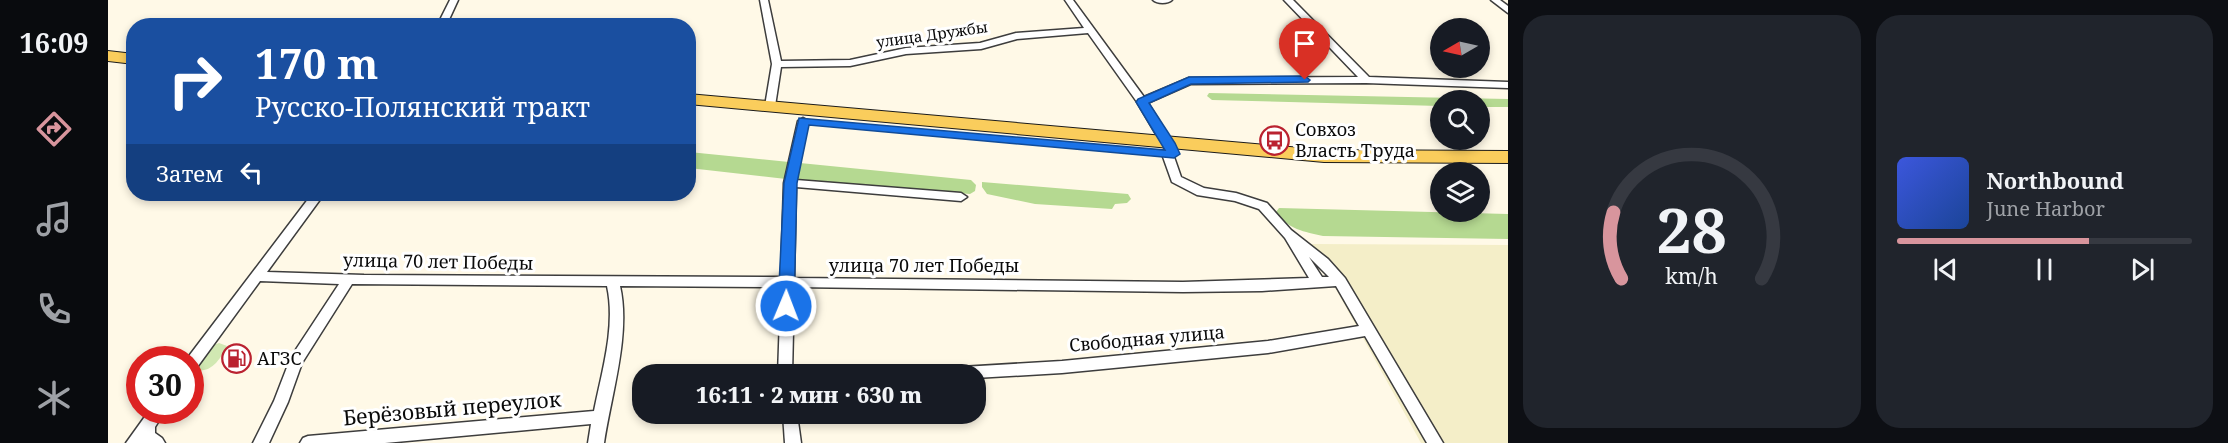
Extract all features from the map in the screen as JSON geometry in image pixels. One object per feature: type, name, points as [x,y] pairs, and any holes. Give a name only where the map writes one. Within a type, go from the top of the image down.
[{"type":"main road","points":[[108,47],[126,48]]},
{"type":"main road","points":[[108,56],[126,58]]},
{"type":"main road","points":[[696,100],[770,105],[1170,150],[1324,156],[1508,157]]},
{"type":"main road","points":[[696,112],[1365,167],[1508,169]]},
{"type":"street","points":[[445,18],[454,0]]},
{"type":"street","points":[[764,0],[777,64],[770,105]]},
{"type":"street","points":[[1069,0],[1142,102],[1170,150],[1176,179],[1201,192],[1236,197],[1263,206],[1287,233],[1319,283]]},
{"type":"street","points":[[1157,0],[1168,0]]},
{"type":"street","points":[[1288,0],[1366,80]]},
{"type":"street","points":[[1495,0],[1508,10]]},
{"type":"street","name":"улица Дружбы","points":[[777,64],[850,63],[906,51],[981,46],[1016,36],[1090,30]]},
{"type":"street","points":[[1142,102],[1189,81],[1366,80],[1508,85]]},
{"type":"street","points":[[787,364],[786,283],[790,183],[804,121]]},
{"type":"street","points":[[790,183],[961,197]]},
{"type":"street","points":[[204,347],[313,201]]},
{"type":"street","points":[[1287,233],[1324,262],[1341,281],[1435,443]]},
{"type":"street","name":"улица 70 лет Победы","points":[[256,276],[1216,289],[1341,281]]},
{"type":"street","points":[[261,443],[281,402],[296,361],[349,279]]},
{"type":"street","points":[[596,443],[613,348],[617,291],[613,282]]},
{"type":"street","name":"Свободная улица","points":[[986,372],[1062,367],[1268,347],[1369,330]]},
{"type":"street","name":"Берёзовый переулок","points":[[308,443],[599,417]]},
{"type":"street","points":[[791,424],[793,443]]},
{"type":"street","points":[[134,443],[147,425]]},
{"type":"street","points":[[147,425],[148,437],[157,443]]},
{"type":"shaded area","points":[[1311,244],[1508,245],[1508,443],[1421,443]]},
{"type":"green space","points":[[1209,93],[1430,97],[1430,106],[1212,100],[1207,96]]},
{"type":"green space","points":[[1490,99],[1508,99],[1508,107],[1490,107]]},
{"type":"green space","points":[[696,153],[789,162],[786,179],[696,169]]},
{"type":"green space","points":[[800,163],[971,180],[976,185],[975,191],[970,194],[797,180]]},
{"type":"green space","points":[[982,182],[1128,194],[1131,199],[1127,203],[1115,204],[1112,209],[1035,204],[987,194],[982,187]]},
{"type":"green space","points":[[1279,208],[1430,212],[1430,222],[1490,222],[1490,214],[1508,214],[1508,239],[1323,236],[1291,226],[1276,212]]},
{"type":"green space","points":[[219,343],[227,346],[218,360],[211,367],[204,370],[204,356],[211,346]]},
{"type":"place","name":"Совхоз Власть Труда","points":[[1274,140]]},
{"type":"place","name":"АГЗС","points":[[236,359]]},
{"type":"route","points":[[786,306],[790,183],[804,121],[1174,154],[1142,102],[1163,94],[1181,82],[1305,80]]}]
